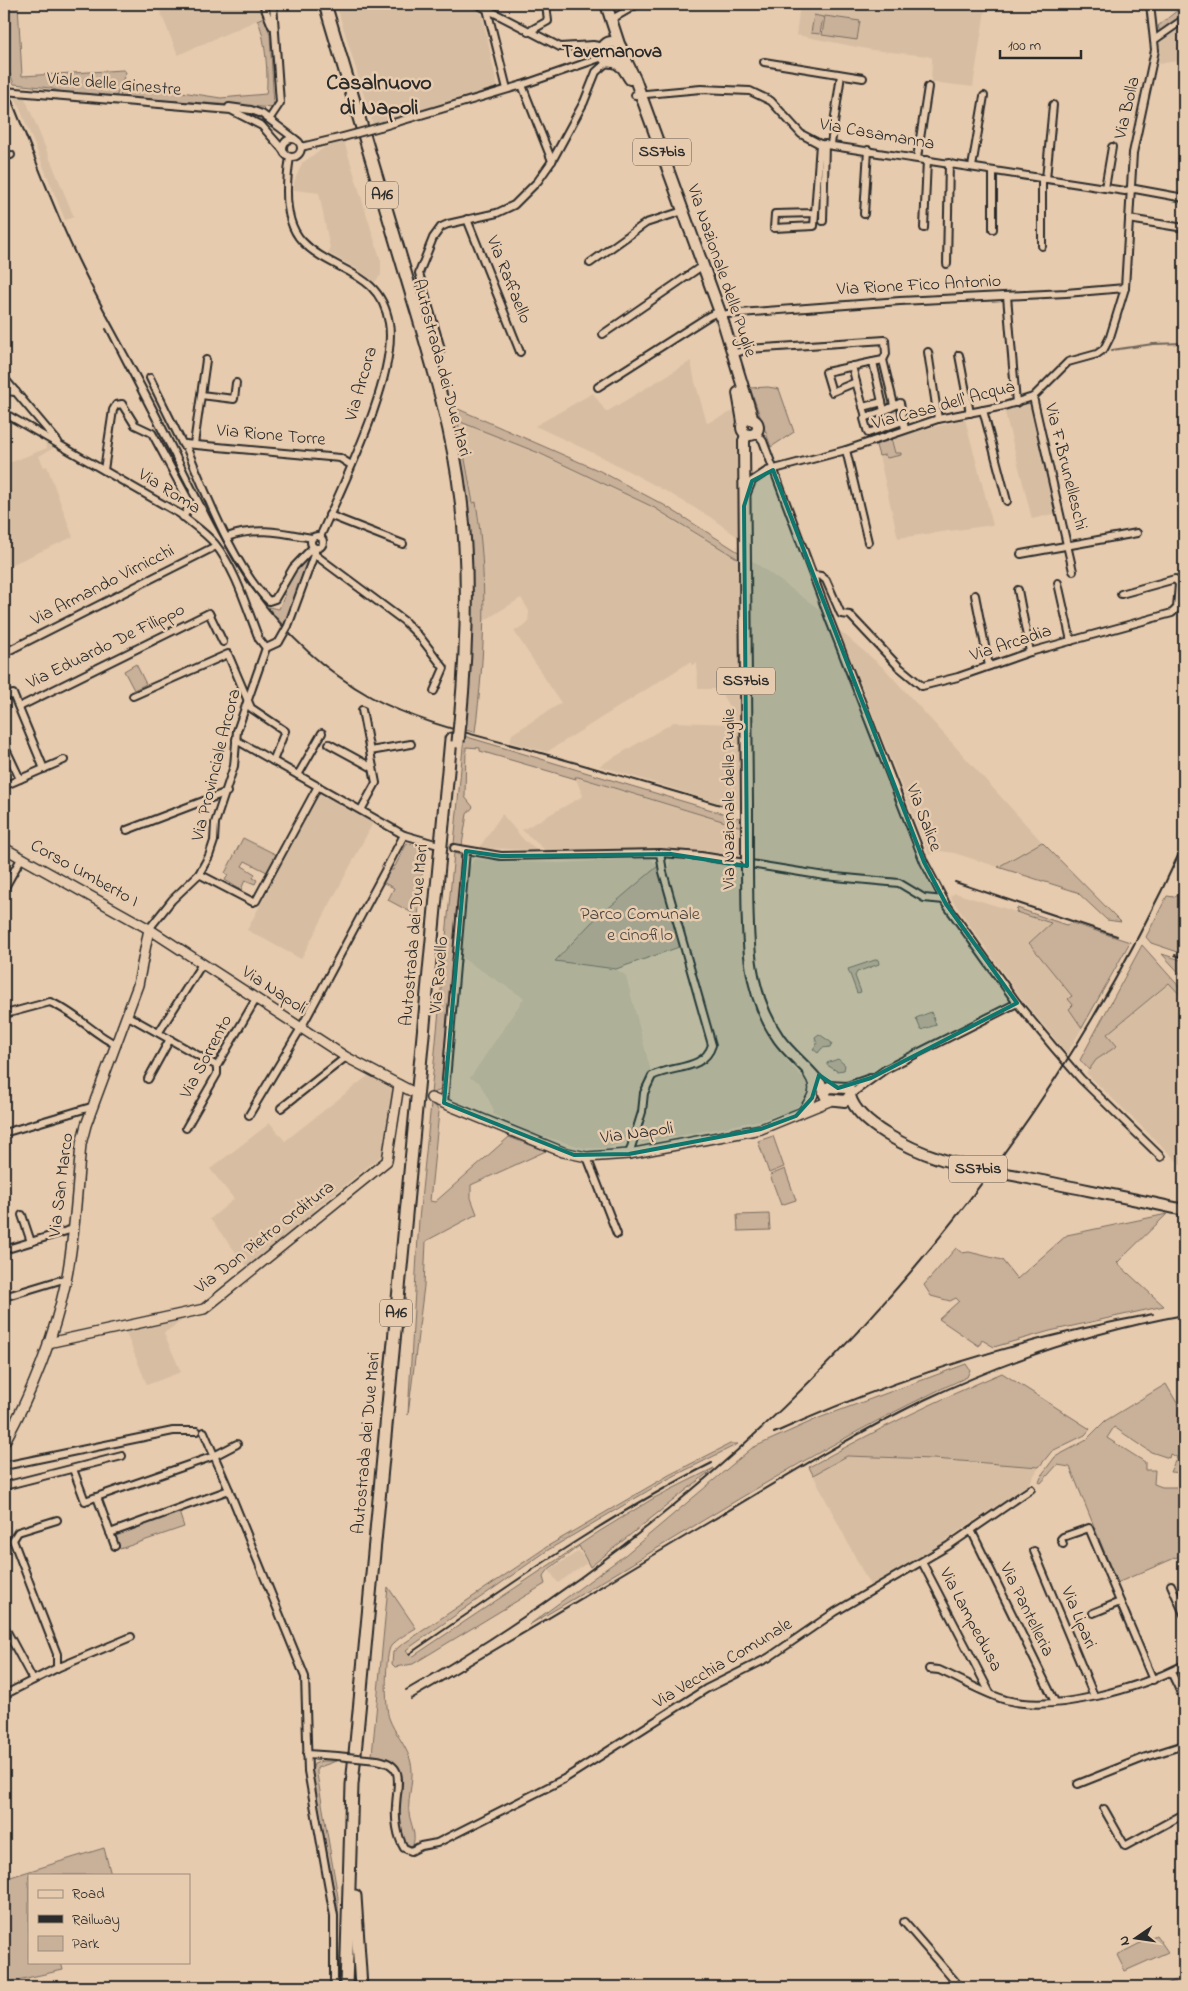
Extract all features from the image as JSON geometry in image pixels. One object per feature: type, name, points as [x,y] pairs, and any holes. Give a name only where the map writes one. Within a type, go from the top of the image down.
[{"type":"highway","name":"Autostrada dei Due Mari","points":[[317,4],[435,386]]},
{"type":"highway","name":"Autostrada dei Due Mari","points":[[325,4],[442,412],[461,498],[466,557],[466,646],[456,721],[352,1887]]},
{"type":"highway","points":[[346,1987],[352,1887]]},
{"type":"highway","points":[[352,1887],[356,1987]]},
{"type":"highway","points":[[352,1887],[361,1987]]},
{"type":"highway","points":[[352,1887],[367,1987]]},
{"type":"main road","name":"Via Nazionale delle Puglie","points":[[602,4],[638,94],[733,354],[748,421]]},
{"type":"main road","name":"Via Nazionale delle Puglie","points":[[606,4],[610,20],[608,54],[628,75],[638,94]]},
{"type":"main road","points":[[615,43],[621,49],[621,56],[608,54],[615,43]]},
{"type":"main road","name":"Via Nazionale delle Puglie","points":[[718,314],[748,421]]},
{"type":"main road","name":"SS7bis","points":[[748,421],[757,425],[751,433],[742,429],[748,421]]},
{"type":"main road","name":"Via Nazionale delle Puglie","points":[[751,433],[744,441],[749,957],[756,992],[773,1030],[806,1070],[888,1135],[925,1153],[945,1160],[1184,1210]]},
{"type":"main road","name":"Corso Umberto I","points":[[4,848],[149,929]]},
{"type":"main road","name":"Via Napoli","points":[[149,929],[346,1057],[411,1091]]},
{"type":"main road","name":"Via San Marco","points":[[4,1443],[21,1412],[57,1318],[67,1278],[81,1144],[91,1106],[117,1045],[138,985],[149,929]]},
{"type":"main road","name":"Via Nazionale delle Puglie","points":[[799,1060],[837,1094]]},
{"type":"main road","points":[[799,1113],[812,1098],[815,1090],[812,1079],[806,1070]]},
{"type":"main road","name":"Via Don Pietro Orditura","points":[[48,1343],[204,1309],[388,1161],[399,1085]]},
{"type":"main road","name":"Via Napoli","points":[[431,1098],[563,1152],[586,1157],[629,1154],[761,1129],[837,1094]]},
{"type":"street","points":[[263,4],[275,32]]},
{"type":"street","points":[[270,118],[280,103],[273,4]]},
{"type":"street","points":[[477,4],[560,47],[593,45],[608,54]]},
{"type":"street","points":[[528,32],[548,21],[546,4]]},
{"type":"street","points":[[610,20],[638,4]]},
{"type":"street","name":"Via Bolla","points":[[1125,288],[1129,190],[1133,153],[1153,64],[1154,40],[1150,4]]},
{"type":"street","points":[[487,9],[507,89]]},
{"type":"street","points":[[1154,40],[1184,19]]},
{"type":"street","points":[[301,147],[380,127],[522,85],[608,54]]},
{"type":"street","points":[[441,349],[419,273],[434,238],[440,228],[467,219],[497,213],[514,205],[538,181],[552,161],[584,102],[596,72],[605,64],[608,54]]},
{"type":"street","points":[[764,62],[864,78]]},
{"type":"street","points":[[815,213],[775,214],[774,228],[814,226],[825,144],[841,75]]},
{"type":"street","points":[[522,85],[552,161]]},
{"type":"street","points":[[917,158],[928,87]]},
{"type":"street","name":"Via Casamanna","points":[[638,94],[701,89],[750,90],[771,101],[801,134],[825,144],[1105,188],[1184,198]]},
{"type":"street","name":"Viale delle Ginestre","points":[[4,91],[251,110],[270,118],[280,130],[295,139]]},
{"type":"street","points":[[972,167],[984,96]]},
{"type":"street","points":[[1042,246],[1044,178],[1052,106]]},
{"type":"street","name":"Viale delle Ginestre","points":[[221,108],[232,110],[262,126],[283,150]]},
{"type":"street","points":[[295,139],[301,147],[298,155],[290,157],[283,150],[287,141],[295,139]]},
{"type":"street","points":[[823,221],[825,144]]},
{"type":"street","points":[[1105,188],[1112,147]]},
{"type":"street","points":[[864,214],[868,150]]},
{"type":"street","name":"Via Arcora","points":[[290,157],[287,183],[289,213],[294,228],[311,249],[362,278],[381,300],[386,312],[390,337],[385,370],[378,395],[329,515],[316,538],[311,541],[314,550]]},
{"type":"street","points":[[924,228],[927,160]]},
{"type":"street","points":[[947,264],[948,163]]},
{"type":"street","points":[[994,171],[994,229]]},
{"type":"street","points":[[590,263],[646,223],[681,212]]},
{"type":"street","name":"Via Raffaello","points":[[467,219],[520,352]]},
{"type":"street","points":[[1129,219],[1184,228]]},
{"type":"street","points":[[603,334],[700,268]]},
{"type":"street","name":"Via Rione Fico Antonio","points":[[718,314],[862,303],[1125,288]]},
{"type":"street","name":"Via Casa dell' Acqua","points":[[744,506],[752,481],[764,472],[846,450],[938,419],[1016,403],[1033,397],[1068,362],[1097,354],[1104,349],[1110,337],[1125,288]]},
{"type":"street","points":[[1007,296],[1016,403]]},
{"type":"street","points":[[598,387],[718,314]]},
{"type":"street","points":[[733,354],[748,350],[885,340],[886,354],[884,360],[894,405]]},
{"type":"street","points":[[928,352],[938,419]]},
{"type":"street","points":[[960,355],[970,413]]},
{"type":"street","points":[[194,444],[206,360]]},
{"type":"street","points":[[856,382],[832,392],[826,372],[884,360]]},
{"type":"street","points":[[873,362],[884,411]]},
{"type":"street","points":[[852,366],[864,407],[866,417],[864,419],[868,433],[903,421]]},
{"type":"street","points":[[4,378],[60,445]]},
{"type":"street","points":[[150,378],[183,445],[185,444],[227,537],[246,571],[269,601],[274,599],[293,568],[314,550],[404,621],[420,637],[444,668],[434,691]]},
{"type":"street","points":[[201,395],[234,399],[236,383]]},
{"type":"street","points":[[4,391],[16,392]]},
{"type":"street","name":"Via F.Brunelleschi","points":[[1033,397],[1074,571]]},
{"type":"street","points":[[864,407],[882,402]]},
{"type":"street","points":[[866,417],[900,403],[905,429]]},
{"type":"street","points":[[104,470],[113,410],[116,405],[122,404],[135,425],[152,433],[172,468],[191,505],[183,517]]},
{"type":"street","points":[[983,410],[1007,501]]},
{"type":"street","name":"Via Roma","points":[[4,413],[183,517],[204,532],[216,546],[232,573],[259,640],[266,648]]},
{"type":"street","points":[[30,429],[39,425],[38,418]]},
{"type":"street","name":"Via Salice","points":[[751,433],[763,441],[924,862],[944,900],[1016,1003],[1081,1079],[1161,1157]]},
{"type":"street","name":"Via Rione Torre","points":[[185,444],[340,458],[351,465]]},
{"type":"street","points":[[846,450],[868,542]]},
{"type":"street","points":[[329,515],[404,544]]},
{"type":"street","points":[[227,537],[240,532],[254,531],[316,538]]},
{"type":"street","name":"Via F.Brunelleschi","points":[[1020,554],[1137,533]]},
{"type":"street","name":"Via Arcora","points":[[266,648],[273,647],[280,642],[288,626],[314,550],[322,544],[316,538]]},
{"type":"street","name":"Via Armando Virnicchi","points":[[4,653],[216,546]]},
{"type":"street","name":"Via Arcadia","points":[[814,576],[821,576],[826,580],[841,614],[850,615],[899,667],[922,686],[958,678],[1030,652],[1172,613],[1177,608],[1179,584],[1175,579],[1121,594]]},
{"type":"street","points":[[1058,583],[1071,641]]},
{"type":"street","points":[[1018,590],[1030,652]]},
{"type":"street","points":[[975,596],[989,666]]},
{"type":"street","name":"Via Eduardo De Filippo","points":[[44,768],[19,707],[209,613],[223,642]]},
{"type":"street","name":"Via Provinciale Arcora","points":[[149,929],[172,900],[199,874],[209,856],[214,842],[215,823],[227,792],[234,766],[237,731],[266,648]]},
{"type":"street","points":[[133,696],[228,654],[247,700],[256,713],[285,731],[273,761]]},
{"type":"street","points":[[4,697],[13,694],[19,707]]},
{"type":"street","points":[[361,810],[376,783],[362,710]]},
{"type":"street","points":[[298,775],[322,733]]},
{"type":"street","points":[[236,740],[404,835],[435,844]]},
{"type":"street","points":[[329,744],[373,768]]},
{"type":"street","points":[[370,751],[411,744]]},
{"type":"street","points":[[4,745],[20,779]]},
{"type":"street","points":[[4,786],[64,760]]},
{"type":"street","points":[[199,874],[253,902],[256,901],[318,786]]},
{"type":"street","points":[[127,830],[227,792]]},
{"type":"street","points":[[250,1115],[301,1028],[404,835]]},
{"type":"street","points":[[454,848],[501,856],[660,853],[701,856],[825,876],[899,883],[924,898],[944,900]]},
{"type":"street","name":"Via Ravello","points":[[444,1103],[466,850]]},
{"type":"street","points":[[629,1154],[642,1112],[646,1088],[652,1076],[697,1063],[710,1053],[712,1044],[663,872],[660,853]]},
{"type":"street","points":[[4,889],[22,857]]},
{"type":"street","points":[[158,1032],[202,964]]},
{"type":"street","name":"Via Sorrento","points":[[186,1128],[217,1074],[217,1066],[256,999]]},
{"type":"street","points":[[4,1011],[9,1013],[50,1002],[72,1013],[103,1038],[117,1045]]},
{"type":"street","name":"Via Napoli","points":[[837,1094],[1016,1003]]},
{"type":"street","points":[[128,1016],[217,1066]]},
{"type":"street","points":[[148,1079],[170,1039]]},
{"type":"street","points":[[281,1108],[346,1057]]},
{"type":"street","name":"Via Napoli","points":[[837,1094],[871,1078]]},
{"type":"street","points":[[4,1134],[91,1106]]},
{"type":"street","points":[[586,1157],[617,1234]]},
{"type":"street","points":[[22,1215],[30,1242]]},
{"type":"street","points":[[4,1250],[73,1229]]},
{"type":"street","points":[[4,1297],[67,1278]]},
{"type":"street","points":[[4,1466],[173,1431],[201,1432],[229,1490],[301,1663],[305,1677],[307,1754],[332,1896],[334,1987]]},
{"type":"street","points":[[73,1469],[85,1501],[214,1456],[237,1444]]},
{"type":"street","points":[[4,1486],[122,1456]]},
{"type":"street","name":"Via Vecchia Comunale","points":[[307,1754],[377,1760],[392,1765],[398,1772],[396,1814],[401,1842],[408,1850],[437,1843],[564,1779],[706,1690],[768,1658],[835,1612],[922,1562],[1031,1488]]},
{"type":"street","points":[[110,1533],[229,1490]]},
{"type":"street","points":[[97,1497],[115,1546]]},
{"type":"street","points":[[57,1520],[18,1532],[13,1540],[57,1654],[58,1668]]},
{"type":"street","points":[[1063,1544],[1061,1539],[1063,1537],[1089,1528],[1152,1680]]},
{"type":"street","name":"Via Pantelleria","points":[[971,1530],[1055,1702]]},
{"type":"street","name":"Via Lipari","points":[[1034,1551],[1094,1696]]},
{"type":"street","name":"Via Lampedusa","points":[[922,1562],[990,1693]]},
{"type":"street","points":[[1171,1585],[1184,1614]]},
{"type":"street","points":[[1094,1614],[1120,1602]]},
{"type":"street","points":[[4,1626],[33,1680]]},
{"type":"street","points":[[4,1695],[58,1668],[131,1637]]},
{"type":"street","points":[[929,1669],[939,1670],[1004,1699],[1022,1703],[1055,1702],[1094,1696],[1152,1680],[1184,1665]]},
{"type":"street","points":[[1170,1672],[1184,1699]]},
{"type":"street","points":[[1078,1784],[1146,1757],[1184,1745]]},
{"type":"street","points":[[1104,1808],[1125,1846],[1184,1814]]},
{"type":"street","points":[[904,1922],[960,1987]]},
{"type":"highlighted area","points":[[773,470],[924,862],[946,904],[1017,1003],[871,1078],[838,1088],[819,1075],[812,1098],[796,1116],[761,1129],[629,1154],[574,1155],[444,1103],[466,851],[501,856],[671,854],[747,866],[744,506],[752,481]]},
{"type":"shaded area","points":[[157,4],[258,4],[264,17],[178,55]]},
{"type":"shaded area","points":[[336,4],[468,4],[481,10],[498,88],[373,125]]},
{"type":"shaded area","points":[[800,4],[986,4],[973,87],[931,82],[932,58],[927,56],[872,50],[796,35]]},
{"type":"shaded area","points":[[1184,24],[1184,60],[1158,64],[1160,41]]},
{"type":"shaded area","points":[[15,97],[25,98],[74,217],[65,220]]},
{"type":"shaded area","points":[[344,141],[381,261],[381,275],[375,282],[357,269],[328,253],[330,249],[319,193],[294,190],[294,182],[302,163],[325,147]]},
{"type":"shaded area","points":[[691,361],[707,423],[736,410],[739,538],[710,517],[669,493],[604,458],[535,426],[593,393],[606,412]]},
{"type":"shaded area","points":[[1031,402],[1058,513],[1032,519],[1004,409]]},
{"type":"shaded area","points":[[965,419],[993,525],[898,538],[879,456],[896,454],[891,438]]},
{"type":"shaded area","points":[[457,421],[539,453],[653,507],[740,560],[742,810],[599,766],[674,722],[735,724],[729,707],[719,689],[698,689],[697,663],[692,665],[690,662],[547,752],[510,742],[512,734],[561,703],[514,631],[528,623],[529,611],[521,598],[484,621],[483,572],[478,512],[476,502],[473,503]]},
{"type":"shaded area","points":[[45,443],[54,448],[39,456],[44,467],[47,466],[73,537],[4,568],[4,465],[47,448]]},
{"type":"shaded area","points":[[750,559],[822,611],[917,860],[936,898],[925,897],[900,881],[754,864]]},
{"type":"shaded area","points":[[839,630],[885,669],[1042,842],[998,867],[954,853],[940,851],[929,855]]},
{"type":"shaded area","points":[[575,777],[742,827],[742,862],[606,851],[546,851],[522,830],[583,796]]},
{"type":"shaded area","points":[[319,793],[373,823],[301,959],[247,930]]},
{"type":"shaded area","points":[[502,814],[524,840],[538,850],[479,848]]},
{"type":"shaded area","points":[[671,857],[742,868],[743,945],[746,975],[753,1002],[764,1026],[790,1065],[809,1083],[810,1088],[804,1101],[792,1110],[761,1120],[642,1143],[651,1086],[655,1079],[701,1066],[714,1056],[717,1047],[670,879],[668,868]]},
{"type":"shaded area","points":[[650,858],[658,866],[591,923],[555,960],[616,969],[626,976],[651,1072],[644,1081],[641,1091],[636,1128],[622,1142],[608,1148],[585,1148],[532,1133],[493,1114],[494,1110],[479,1082],[470,1078],[524,998],[462,958],[469,868],[474,859],[563,863]]},
{"type":"shaded area","points":[[955,893],[1052,923],[1029,943],[1072,996],[1074,1005],[1069,1010],[1082,1028],[1067,1054],[1021,998],[952,900],[950,896]]},
{"type":"shaded area","points":[[1170,983],[1184,999],[1184,1168],[1086,1073],[1096,1060],[1116,1046],[1107,1034]]},
{"type":"shaded area","points":[[369,1075],[394,1090],[385,1153],[314,1210],[318,1215],[248,1268],[210,1219],[234,1199],[210,1169],[270,1123],[285,1141]]},
{"type":"shaded area","points":[[189,1316],[164,1333],[181,1372],[147,1385],[125,1331]]},
{"type":"shaded area","points":[[846,1456],[933,1459],[1039,1467],[1029,1484],[947,1539],[946,1543],[870,1586],[813,1475]]},
{"type":"shaded area","points":[[579,1551],[587,1563],[558,1583],[549,1570]]},
{"type":"green space","points":[[4,4],[18,4],[22,76],[123,70],[126,72],[116,97],[65,93],[50,88],[14,84],[4,58]]},
{"type":"green space","points":[[1184,5],[1184,15],[1160,33],[1158,26]]},
{"type":"green space","points":[[814,15],[823,17],[820,34],[811,33]]},
{"type":"green space","points":[[825,16],[860,21],[857,40],[822,35]]},
{"type":"green space","points":[[264,17],[270,34],[274,108],[120,97],[123,83],[221,98],[266,94],[266,56],[257,20]]},
{"type":"green space","points":[[768,387],[779,389],[794,432],[771,447],[750,388]]},
{"type":"green space","points":[[449,405],[600,471],[664,505],[740,553],[740,560],[653,507],[539,453],[458,421],[473,503],[476,502],[484,588],[483,646],[475,732],[465,730],[470,648],[470,566],[464,485]]},
{"type":"green space","points":[[891,438],[895,453],[901,453],[901,455],[887,458],[885,455],[879,456],[875,442]]},
{"type":"green space","points":[[309,553],[312,554],[284,626],[268,607],[279,609],[285,595],[280,593],[298,564]]},
{"type":"green space","points":[[136,664],[146,684],[134,690],[124,671]]},
{"type":"green space","points":[[464,736],[742,819],[742,827],[578,777],[575,777],[576,779],[480,751],[480,748],[466,747],[465,797],[473,807],[467,814],[462,845],[454,844]]},
{"type":"green space","points":[[243,838],[277,855],[267,872],[245,861],[242,866],[255,874],[253,878],[257,880],[255,884],[245,880],[241,890],[225,880],[228,875],[225,873]]},
{"type":"green space","points":[[1042,842],[1121,922],[1107,920],[1077,892],[998,867]]},
{"type":"green space","points":[[407,843],[425,848],[418,916],[388,900],[394,888],[382,882],[389,870],[393,870]]},
{"type":"green space","points":[[454,853],[460,855],[461,859],[441,1090],[431,1094]]},
{"type":"green space","name":"Parco Comunale e cinofilo","points":[[658,866],[682,946],[616,969],[555,961],[591,923]]},
{"type":"green space","points":[[1184,893],[1184,954],[1151,943],[1146,937],[1167,896],[1174,897]]},
{"type":"green space","points":[[1017,908],[1066,925],[1072,923],[1130,942],[1082,1028],[1069,1009],[1073,1005],[1068,999],[1072,996],[1029,943],[1051,923],[1016,912]]},
{"type":"green space","points":[[1142,945],[1184,992],[1184,999],[1169,983],[1107,1034],[1117,1046],[1096,1060],[1089,1070],[1080,1060]]},
{"type":"green space","points":[[1162,954],[1184,961],[1184,978]]},
{"type":"green space","points":[[878,959],[879,964],[857,972],[855,976],[861,992],[857,993],[848,969]]},
{"type":"green space","points":[[931,1012],[936,1025],[921,1030],[916,1018]]},
{"type":"green space","points":[[819,1034],[832,1043],[830,1047],[822,1048],[818,1053],[813,1049],[817,1044],[815,1037]]},
{"type":"green space","points":[[838,1059],[845,1065],[844,1070],[837,1071],[827,1065],[827,1063]]},
{"type":"green space","points":[[431,1104],[436,1106],[439,1112],[430,1201],[435,1202],[509,1137],[546,1151],[471,1185],[471,1198],[477,1214],[426,1241],[424,1286],[408,1415],[419,1219]]},
{"type":"green space","points":[[773,1136],[784,1167],[769,1173],[758,1141]]},
{"type":"green space","points":[[785,1169],[796,1200],[781,1205],[770,1175]]},
{"type":"green space","points":[[769,1214],[770,1230],[738,1231],[737,1215]]},
{"type":"green space","points":[[1167,1214],[1117,1263],[1164,1306],[1050,1331],[994,1347],[982,1340],[979,1346],[939,1319],[959,1301],[956,1298],[950,1301],[931,1296],[924,1285],[956,1248],[962,1253],[969,1252],[1002,1260],[1017,1279],[1067,1235]]},
{"type":"green space","points":[[966,1364],[970,1370],[967,1377],[854,1433],[799,1464],[529,1625],[625,1555],[752,1448],[819,1418]]},
{"type":"green space","points":[[1002,1373],[1090,1429],[1085,1435],[1052,1451],[1039,1467],[933,1459],[847,1456],[813,1475],[809,1467],[833,1454],[880,1429]]},
{"type":"green space","points":[[1166,1384],[1177,1403],[1184,1406],[1184,1473],[1170,1472],[1177,1457],[1170,1454],[1169,1458],[1151,1452],[1114,1427],[1107,1438],[1145,1462],[1145,1470],[1155,1470],[1154,1484],[1162,1487],[1184,1487],[1184,1554],[1117,1583],[1070,1467],[1057,1465],[1041,1483],[1039,1482],[1055,1457],[1085,1441],[1105,1421]]},
{"type":"green space","points":[[730,1444],[738,1444],[668,1479],[548,1550],[406,1650],[412,1657],[600,1531],[654,1498],[714,1468],[590,1567],[579,1546],[549,1569],[543,1577],[545,1584],[413,1664],[395,1667],[392,1664],[393,1652],[400,1646],[548,1546],[669,1475]]},
{"type":"green space","points":[[179,1512],[184,1527],[120,1549],[115,1534]]},
{"type":"green space","points":[[388,1587],[416,1628],[391,1646],[386,1681],[389,1718],[408,1754],[412,1766],[409,1806],[414,1834],[412,1846],[404,1843],[399,1825],[400,1779],[397,1765],[392,1760],[372,1755]]},
{"type":"green space","points":[[322,1761],[336,1761],[317,1768],[317,1774],[338,1897],[339,1987],[337,1987],[336,1902],[312,1771],[314,1764]]},
{"type":"green space","points":[[104,1848],[111,1874],[28,1874],[28,1964],[62,1964],[63,1970],[4,1983],[4,1879]]},
{"type":"green space","points":[[1156,1935],[1168,1952],[1125,1971],[1117,1955]]},
{"type":"green space","points":[[1184,1976],[1184,1987],[1161,1987]]},
{"type":"waterway","points":[[1112,350],[1153,344],[1184,343]]},
{"type":"railway","points":[[4,82],[74,251],[154,403],[217,529],[239,568],[265,605],[294,639],[329,670],[371,697],[407,714],[445,727],[731,808]]},
{"type":"railway","points":[[106,329],[189,491]]},
{"type":"railway","points":[[406,1690],[530,1613],[648,1526],[758,1431],[861,1328],[956,1217],[1042,1099],[1118,974],[1184,843]]},
{"type":"railway","points":[[955,882],[1117,936]]},
{"type":"railway","points":[[1175,955],[1184,958]]},
{"type":"railway","points":[[774,1433],[866,1395],[960,1362],[1056,1335],[1153,1314]]},
{"type":"railway","points":[[411,1699],[816,1458],[924,1400],[1019,1360],[1051,1349],[1117,1330],[1184,1315]]},
{"type":"railway","points":[[409,1654],[595,1529],[712,1463]]},
{"type":"district","name":"Tavernanova","points":[[612,52]]},
{"type":"district","name":"Casalnuovo di Napoli","points":[[379,96]]}]
